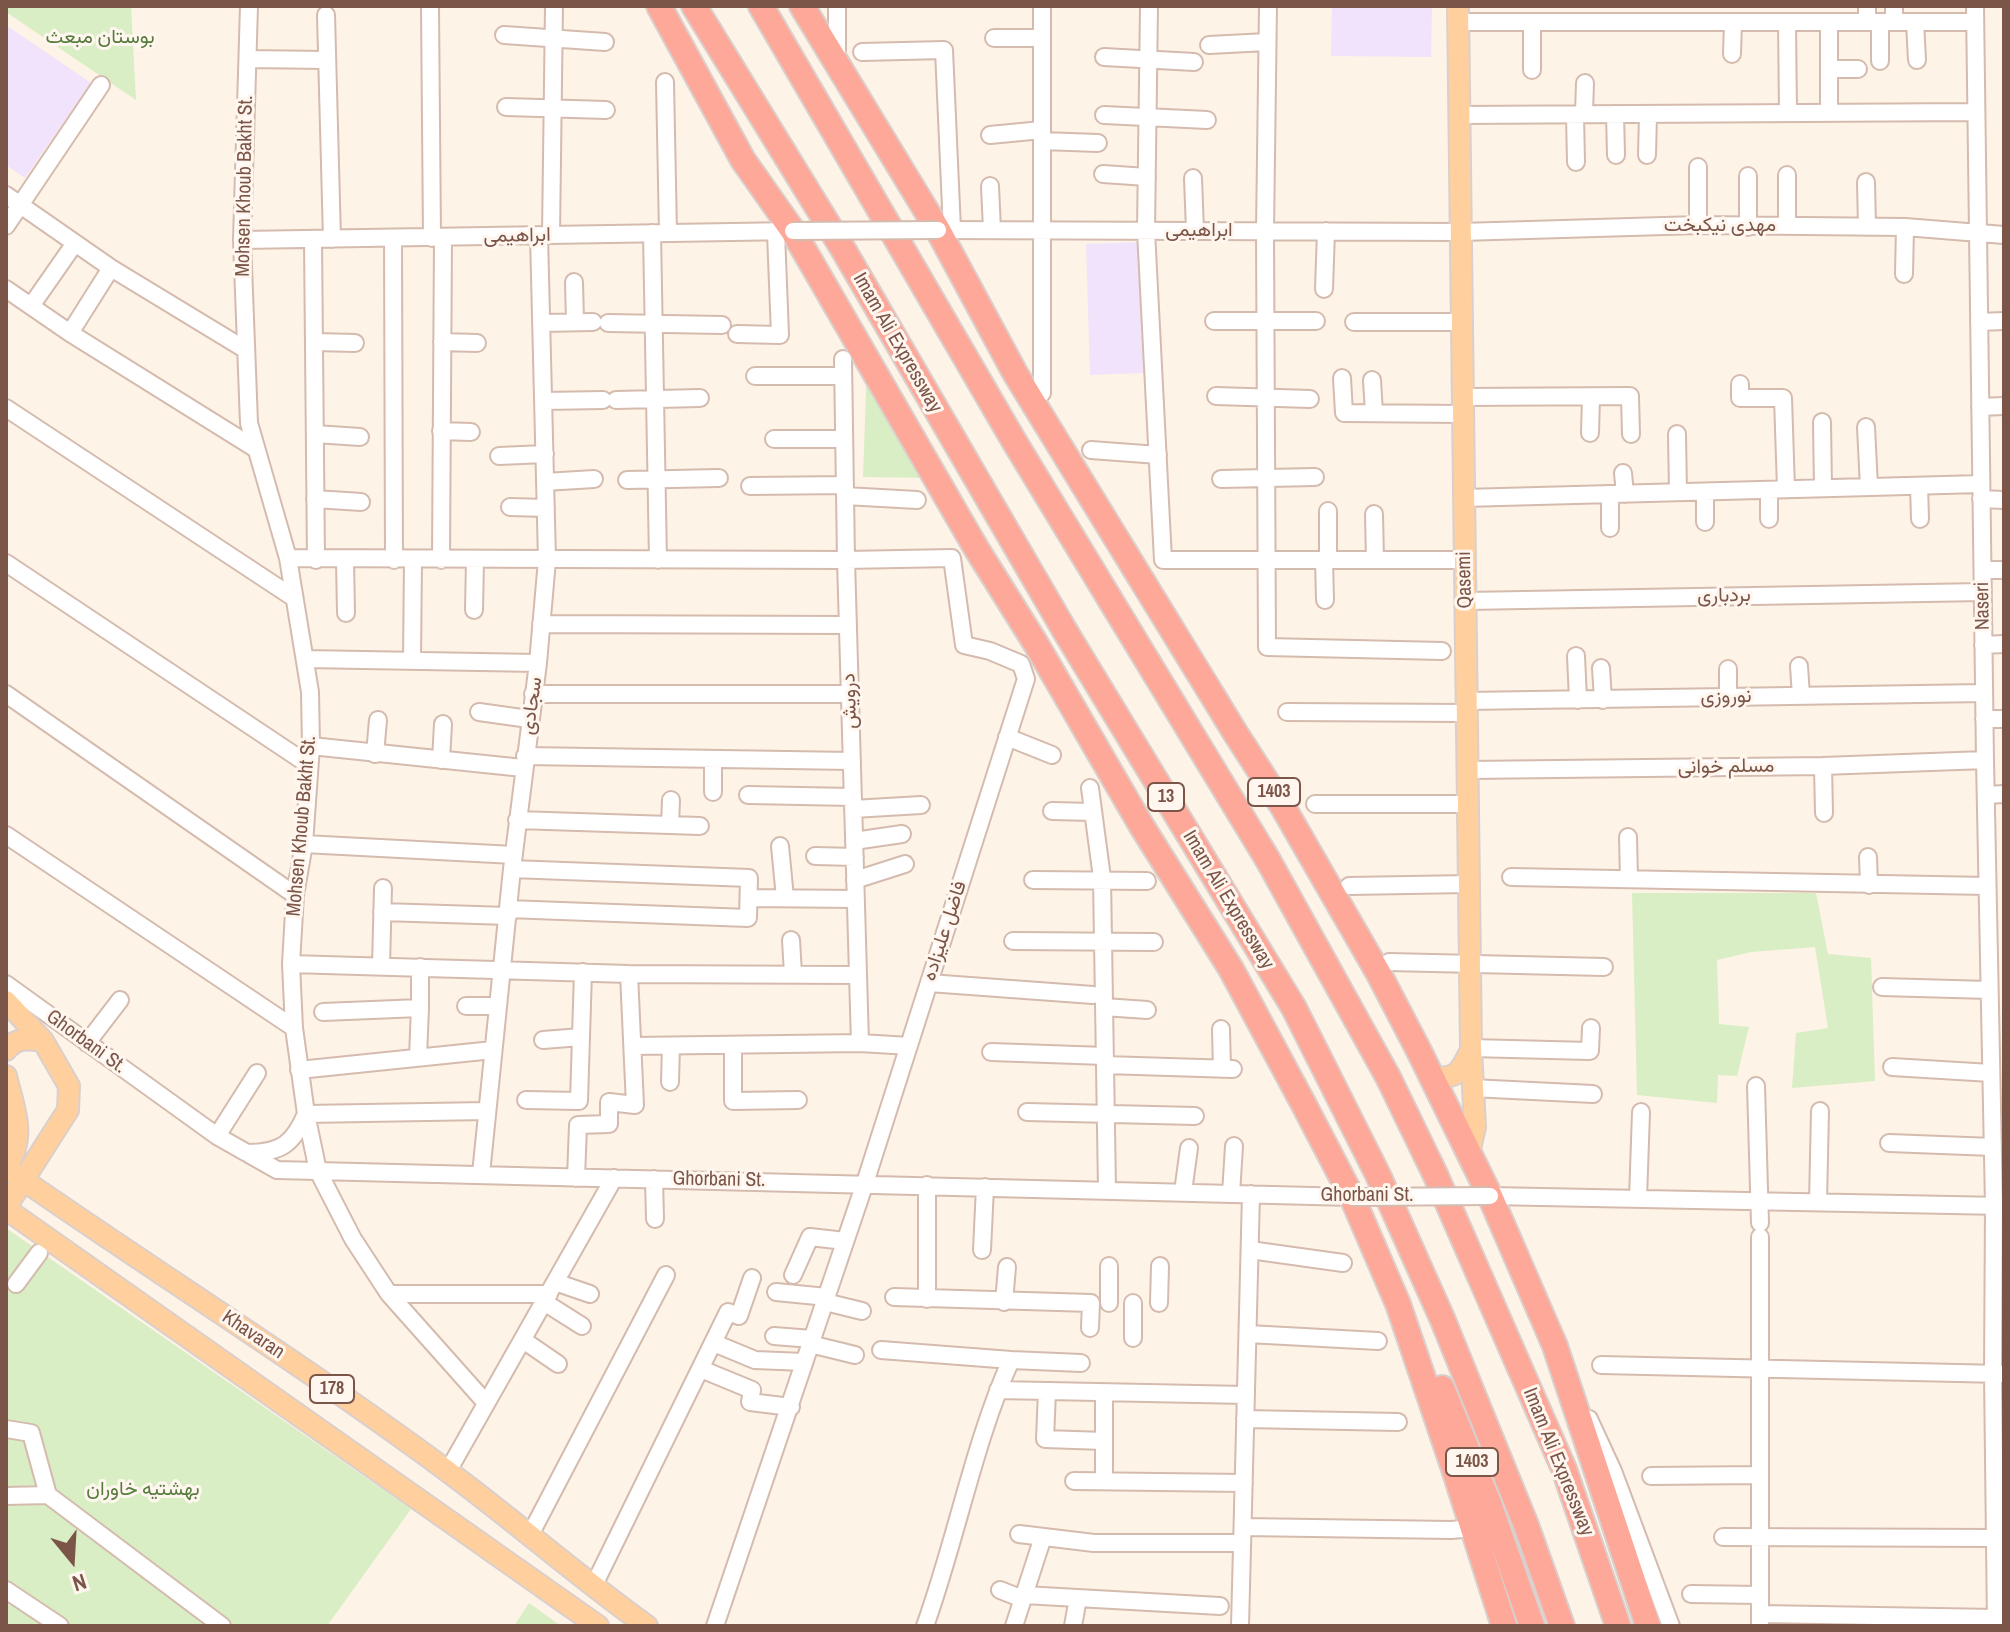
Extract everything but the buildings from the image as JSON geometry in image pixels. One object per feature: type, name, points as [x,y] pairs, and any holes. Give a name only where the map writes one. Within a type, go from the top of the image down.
[{"type":"highway","name":"Imam Ali Expressway","points":[[694,6],[843,249],[1065,631],[1294,1008],[1378,1175],[1442,1318],[1526,1525],[1562,1626]]},
{"type":"highway","name":"Imam Ali Expressway","points":[[761,6],[1014,441],[1268,860],[1388,1077],[1435,1174],[1564,1469],[1618,1626]]},
{"type":"highway","name":"1403","points":[[802,6],[945,230],[1023,386],[1283,807],[1372,962],[1490,1196],[1555,1346],[1648,1626]]},
{"type":"highway","points":[[661,13],[784,232],[1231,969],[1352,1197],[1398,1304],[1462,1529],[1504,1626]]},
{"type":"highway","name":"1403","points":[[1398,1304],[1430,1360],[1488,1501],[1532,1626]]},
{"type":"main road","name":"Qasemi","points":[[1458,14],[1471,1048],[1475,1127],[1469,1153]]},
{"type":"main road","points":[[6,1001],[48,1047],[69,1086],[68,1110],[6,1208]]},
{"type":"main road","points":[[6,1050],[12,1043],[24,1038],[48,1047]]},
{"type":"main road","points":[[1432,1078],[1448,1078],[1460,1072],[1471,1048]]},
{"type":"main road","points":[[6,1076],[19,1136],[16,1153],[6,1168]]},
{"type":"main road","name":"Khavaran","points":[[6,1168],[330,1387],[448,1471],[593,1587],[647,1626]]},
{"type":"main road","name":"Khavaran","points":[[6,1208],[598,1626]]},
{"type":"street","name":"Mohsen Khoub Bakht St.","points":[[249,6],[242,240],[249,423],[288,558],[310,692],[311,746],[291,964],[294,1028],[306,1114],[318,1171],[353,1239],[389,1294],[486,1403]]},
{"type":"street","points":[[430,6],[442,342],[441,560]]},
{"type":"street","name":"سجادی","points":[[481,1174],[547,560],[542,323],[553,108],[554,6]]},
{"type":"street","points":[[837,6],[837,50]]},
{"type":"street","points":[[1042,6],[1042,393]]},
{"type":"street","points":[[1149,6],[1146,231],[1163,560],[1465,560]]},
{"type":"street","points":[[1268,6],[1265,231],[1267,647],[1442,651]]},
{"type":"street","points":[[1458,14],[1532,22],[1611,14],[1733,22],[1829,22],[1880,16],[1915,22],[1975,14]]},
{"type":"street","name":"Naseri","points":[[1975,14],[1989,990],[1993,1147],[1999,1206],[2000,1593],[1996,1622]]},
{"type":"street","points":[[326,15],[332,239]]},
{"type":"street","points":[[1880,16],[1880,61]]},
{"type":"street","points":[[1532,22],[1532,70]]},
{"type":"street","points":[[1732,54],[1733,22]]},
{"type":"street","points":[[1787,22],[1788,113]]},
{"type":"street","points":[[1829,22],[1829,113]]},
{"type":"street","points":[[1915,22],[1917,60]]},
{"type":"street","points":[[504,35],[605,42]]},
{"type":"street","points":[[994,38],[1042,38]]},
{"type":"street","points":[[1209,45],[1267,42]]},
{"type":"street","points":[[862,52],[944,50],[945,230]]},
{"type":"street","points":[[1104,57],[1194,62]]},
{"type":"street","points":[[248,59],[327,60]]},
{"type":"street","points":[[1829,69],[1858,69]]},
{"type":"street","points":[[658,560],[655,324],[665,82]]},
{"type":"street","points":[[1576,162],[1579,114],[1585,83]]},
{"type":"street","points":[[6,226],[13,200],[101,85]]},
{"type":"street","points":[[506,107],[606,110]]},
{"type":"street","points":[[1459,115],[1976,112]]},
{"type":"street","points":[[1615,114],[1616,155]]},
{"type":"street","points":[[1647,155],[1648,114]]},
{"type":"street","points":[[1104,115],[1207,120]]},
{"type":"street","points":[[990,135],[1042,136],[1098,143]]},
{"type":"street","points":[[1698,167],[1698,225]]},
{"type":"street","points":[[1103,174],[1147,177]]},
{"type":"street","points":[[1787,175],[1787,226]]},
{"type":"street","points":[[1748,176],[1748,227]]},
{"type":"street","points":[[1193,178],[1195,231]]},
{"type":"street","points":[[1866,182],[1867,227]]},
{"type":"street","points":[[990,186],[992,230]]},
{"type":"street","points":[[13,200],[111,268],[246,350]]},
{"type":"street","name":"مهدی نیکبخت","points":[[1461,232],[1698,225],[1905,227],[2004,235]]},
{"type":"street","points":[[1904,274],[1905,227]]},
{"type":"street","name":"ابراهیمی","points":[[242,240],[945,230],[1461,232]]},
{"type":"street","points":[[1324,289],[1326,231]]},
{"type":"street","points":[[737,334],[780,335],[784,232]]},
{"type":"street","points":[[393,238],[394,560]]},
{"type":"street","points":[[313,240],[316,560]]},
{"type":"street","points":[[31,306],[75,243]]},
{"type":"street","points":[[70,333],[111,268]]},
{"type":"street","points":[[574,282],[575,321]]},
{"type":"street","points":[[6,289],[70,333],[256,449]]},
{"type":"street","points":[[1214,321],[1316,321]]},
{"type":"street","points":[[1979,322],[2004,321]]},
{"type":"street","points":[[1354,322],[1462,322]]},
{"type":"street","points":[[542,323],[722,325]]},
{"type":"street","points":[[315,342],[355,343]]},
{"type":"street","points":[[442,342],[477,343]]},
{"type":"street","name":"درویش","points":[[755,376],[843,367],[860,1043]]},
{"type":"street","points":[[1342,378],[1344,413],[1630,396],[1631,434]]},
{"type":"street","points":[[1372,380],[1374,413]]},
{"type":"street","points":[[1740,384],[1740,398],[1783,398],[1777,490],[1769,519]]},
{"type":"street","points":[[1216,396],[1310,399]]},
{"type":"street","points":[[1590,433],[1591,397]]},
{"type":"street","points":[[544,401],[700,398]]},
{"type":"street","points":[[1980,407],[2004,406]]},
{"type":"street","points":[[6,408],[294,598]]},
{"type":"street","points":[[1822,422],[1823,488]]},
{"type":"street","points":[[1866,427],[1869,487]]},
{"type":"street","points":[[441,431],[471,432]]},
{"type":"street","points":[[315,434],[360,437]]},
{"type":"street","points":[[1677,434],[1678,492]]},
{"type":"street","points":[[774,439],[844,439]]},
{"type":"street","points":[[1091,450],[1158,455]]},
{"type":"street","points":[[499,456],[545,454]]},
{"type":"street","points":[[1610,528],[1623,473]]},
{"type":"street","points":[[1221,479],[1315,477]]},
{"type":"street","points":[[627,480],[719,478]]},
{"type":"street","points":[[545,482],[594,479]]},
{"type":"street","points":[[750,486],[845,491],[917,500]]},
{"type":"street","points":[[1464,498],[1919,486],[1981,492],[2004,500]]},
{"type":"street","points":[[1919,486],[1920,519]]},
{"type":"street","points":[[1705,492],[1705,522]]},
{"type":"street","points":[[315,499],[361,502]]},
{"type":"street","points":[[510,507],[546,508]]},
{"type":"street","points":[[1325,600],[1328,511]]},
{"type":"street","points":[[1374,514],[1375,560]]},
{"type":"street","points":[[288,558],[846,560]]},
{"type":"street","name":"فاضل علیزاده","points":[[715,1626],[865,1183],[1026,679],[1021,664],[990,651],[964,645],[952,558],[846,560]]},
{"type":"street","points":[[345,560],[346,613]]},
{"type":"street","points":[[412,661],[413,560]]},
{"type":"street","points":[[474,610],[475,560]]},
{"type":"street","points":[[6,563],[309,765]]},
{"type":"street","points":[[1983,570],[2004,570]]},
{"type":"street","name":"بردباری","points":[[1466,601],[1983,592]]},
{"type":"street","points":[[541,624],[848,625]]},
{"type":"street","points":[[1983,645],[2004,644]]},
{"type":"street","points":[[1576,656],[1578,700]]},
{"type":"street","points":[[305,659],[538,663]]},
{"type":"street","points":[[1799,666],[1801,696]]},
{"type":"street","points":[[1601,668],[1603,700]]},
{"type":"street","points":[[1728,669],[1728,697]]},
{"type":"street","name":"نوروزی","points":[[1287,712],[1467,707],[1578,700],[1984,693]]},
{"type":"street","points":[[6,694],[295,895]]},
{"type":"street","points":[[533,694],[850,694]]},
{"type":"street","points":[[479,712],[529,719]]},
{"type":"street","points":[[1984,719],[2004,719]]},
{"type":"street","points":[[375,754],[378,720]]},
{"type":"street","points":[[441,760],[443,724]]},
{"type":"street","points":[[1007,737],[1052,755]]},
{"type":"street","points":[[311,746],[441,760],[852,761]]},
{"type":"street","points":[[713,759],[713,792]]},
{"type":"street","name":"مسلم خوانی","points":[[1468,770],[1823,766],[1985,760]]},
{"type":"street","points":[[1823,766],[1824,813]]},
{"type":"street","points":[[1090,788],[1102,878],[1098,1001],[1105,1060],[1107,1190]]},
{"type":"street","points":[[1986,795],[2004,794]]},
{"type":"street","points":[[748,795],[921,805]]},
{"type":"street","points":[[670,825],[671,800]]},
{"type":"street","points":[[1315,804],[1468,804]]},
{"type":"street","points":[[1052,811],[1093,812]]},
{"type":"street","points":[[517,820],[700,826]]},
{"type":"street","points":[[815,856],[854,849],[902,834]]},
{"type":"street","points":[[6,835],[294,1028]]},
{"type":"street","points":[[1628,837],[1629,879]]},
{"type":"street","points":[[304,844],[749,878],[748,918],[382,912]]},
{"type":"street","points":[[780,846],[785,898]]},
{"type":"street","points":[[1868,857],[1869,885]]},
{"type":"street","points":[[855,880],[905,864]]},
{"type":"street","points":[[1511,877],[1987,886]]},
{"type":"street","points":[[1033,880],[1102,878],[1147,881]]},
{"type":"street","points":[[1349,886],[1469,884]]},
{"type":"street","points":[[381,966],[383,888]]},
{"type":"street","points":[[750,898],[856,899]]},
{"type":"street","points":[[791,940],[793,974]]},
{"type":"street","points":[[1013,941],[1154,942]]},
{"type":"street","points":[[1389,962],[1604,967]]},
{"type":"street","points":[[291,964],[629,974],[858,975]]},
{"type":"street","points":[[418,1057],[420,967]]},
{"type":"street","points":[[526,1100],[579,1101],[583,972]]},
{"type":"street","points":[[629,974],[642,1084]]},
{"type":"street","points":[[929,983],[1098,1001],[1147,1010]]},
{"type":"street","name":"Ghorbani St.","points":[[6,984],[217,1136],[277,1170],[1352,1197],[1490,1196],[1999,1206]]},
{"type":"street","points":[[1882,987],[1989,990]]},
{"type":"street","points":[[87,1043],[120,1000]]},
{"type":"street","points":[[466,1006],[498,1006]]},
{"type":"street","points":[[323,1012],[420,1008]]},
{"type":"street","points":[[1471,1048],[1590,1051],[1591,1028]]},
{"type":"street","points":[[48,1047],[68,1029]]},
{"type":"street","points":[[991,1052],[1228,1069],[1221,1029]]},
{"type":"street","points":[[543,1040],[581,1037]]},
{"type":"street","points":[[638,1046],[860,1043],[909,1046]]},
{"type":"street","points":[[733,1045],[733,1101],[798,1100]]},
{"type":"street","points":[[576,1178],[578,1125],[609,1124],[609,1102],[635,1105],[638,1046]]},
{"type":"street","points":[[670,1082],[671,1046]]},
{"type":"street","points":[[299,1070],[493,1050]]},
{"type":"street","points":[[1892,1067],[1991,1073]]},
{"type":"street","points":[[217,1136],[257,1073]]},
{"type":"street","points":[[1756,1086],[1760,1230],[1760,1620],[1996,1622]]},
{"type":"street","points":[[1472,1088],[1593,1094]]},
{"type":"street","points":[[244,1153],[278,1149],[292,1140],[306,1114],[487,1111]]},
{"type":"street","points":[[1818,1202],[1820,1111]]},
{"type":"street","points":[[1027,1112],[1195,1116]]},
{"type":"street","points":[[1638,1199],[1641,1112]]},
{"type":"street","points":[[1889,1143],[1993,1147]]},
{"type":"street","points":[[1231,1194],[1234,1146]]},
{"type":"street","points":[[1183,1192],[1189,1148]]},
{"type":"street","points":[[448,1471],[614,1178]]},
{"type":"street","points":[[654,1179],[655,1219]]},
{"type":"street","points":[[927,1185],[927,1299]]},
{"type":"street","points":[[982,1250],[985,1187]]},
{"type":"street","points":[[1240,1626],[1251,1194]]},
{"type":"street","points":[[793,1275],[810,1237],[845,1241]]},
{"type":"street","points":[[1250,1250],[1343,1263]]},
{"type":"street","points":[[16,1284],[39,1253]]},
{"type":"street","points":[[1109,1266],[1109,1303]]},
{"type":"street","points":[[1159,1303],[1160,1266]]},
{"type":"street","points":[[1004,1302],[1007,1267]]},
{"type":"street","points":[[530,1535],[666,1275]]},
{"type":"street","points":[[593,1587],[728,1312],[739,1316],[752,1278]]},
{"type":"street","points":[[776,1292],[826,1299],[862,1311]]},
{"type":"street","points":[[549,1293],[582,1326]]},
{"type":"street","points":[[389,1294],[590,1294]]},
{"type":"street","points":[[894,1297],[1091,1303],[1090,1328]]},
{"type":"street","points":[[1133,1303],[1133,1338]]},
{"type":"street","points":[[1248,1334],[1378,1341]]},
{"type":"street","points":[[774,1336],[811,1341],[855,1355]]},
{"type":"street","points":[[523,1340],[558,1364]]},
{"type":"street","points":[[714,1343],[755,1360],[804,1362]]},
{"type":"street","points":[[1555,1346],[1613,1471],[1671,1626]]},
{"type":"street","points":[[881,1350],[1081,1363]]},
{"type":"street","points":[[925,1626],[998,1390],[1011,1360]]},
{"type":"street","points":[[1601,1365],[1999,1374]]},
{"type":"street","points":[[701,1369],[752,1390],[750,1402],[791,1407]]},
{"type":"street","points":[[998,1390],[1246,1395]]},
{"type":"street","points":[[1047,1391],[1045,1439],[1104,1441]]},
{"type":"street","points":[[1104,1394],[1104,1481]]},
{"type":"street","points":[[1245,1419],[1398,1422]]},
{"type":"street","points":[[6,1429],[31,1433],[48,1495],[222,1626]]},
{"type":"street","points":[[1651,1476],[1759,1475]]},
{"type":"street","points":[[1074,1481],[1244,1483]]},
{"type":"street","points":[[6,1496],[48,1495]]},
{"type":"street","points":[[1019,1534],[1094,1543],[1462,1529]]},
{"type":"street","points":[[1723,1537],[1998,1531]]},
{"type":"street","points":[[1014,1626],[1043,1537]]},
{"type":"street","points":[[6,1590],[60,1626]]},
{"type":"street","points":[[1000,1590],[1024,1597],[1220,1606]]},
{"type":"street","points":[[1691,1594],[1760,1595]]},
{"type":"street","points":[[1073,1626],[1078,1598]]},
{"type":"shaded area","points":[[1332,6],[1432,6],[1431,57],[1331,56]]},
{"type":"shaded area","points":[[6,25],[91,83],[25,178],[6,165]]},
{"type":"shaded area","points":[[1141,242],[1145,373],[1090,375],[1086,244]]},
{"type":"green space","name":"بوستان مبعث","points":[[6,6],[131,6],[136,100],[6,12]]},
{"type":"green space","points":[[867,365],[933,478],[863,477]]},
{"type":"green space","points":[[1632,893],[1816,893],[1828,954],[1871,958],[1875,1081],[1792,1088],[1796,1033],[1828,1028],[1815,947],[1751,952],[1717,960],[1719,1024],[1749,1027],[1737,1076],[1718,1075],[1717,1103],[1637,1095]]},
{"type":"green space","name":"بهشتیه خاوران","points":[[6,1228],[411,1509],[327,1626],[6,1626]]},
{"type":"green space","points":[[529,1603],[561,1626],[514,1626]]}]
